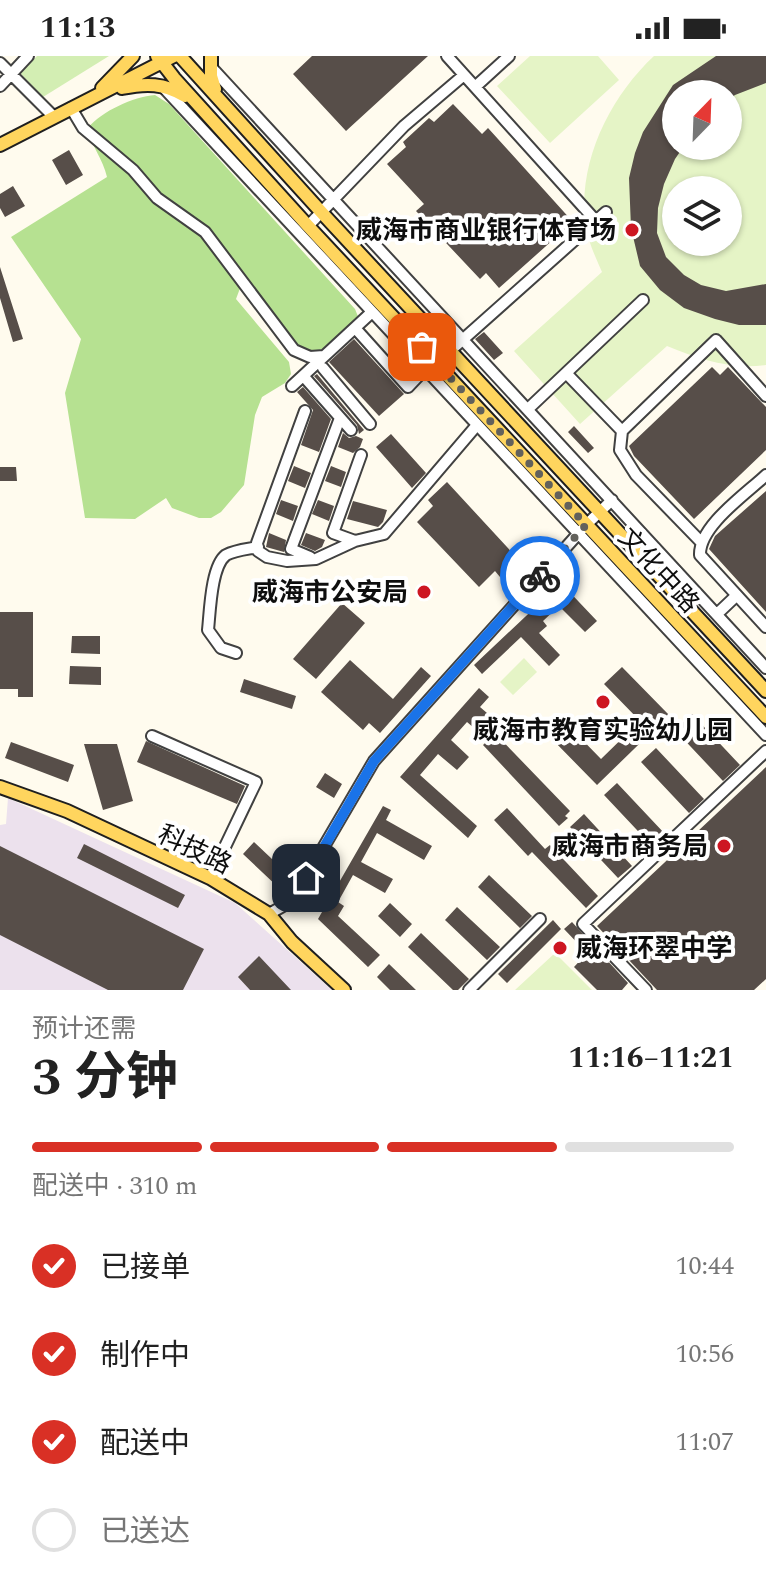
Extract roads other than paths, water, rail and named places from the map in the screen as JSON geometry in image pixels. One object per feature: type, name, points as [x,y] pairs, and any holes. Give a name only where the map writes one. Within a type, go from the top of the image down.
[{"type":"main road","points":[[96,95],[133,56]]},
{"type":"main road","points":[[0,145],[160,60],[174,56]]},
{"type":"main road","name":"文化中路","points":[[180,56],[766,691]]},
{"type":"main road","name":"文化中路","points":[[160,60],[582,530],[766,717]]},
{"type":"main road","points":[[211,61],[211,76],[218,96]]},
{"type":"main road","points":[[96,95],[144,83],[173,89],[196,103]]},
{"type":"main road","name":"科技路","points":[[0,787],[67,811],[210,878],[269,914],[292,942],[344,990]]},
{"type":"street","points":[[0,86],[28,56]]},
{"type":"street","points":[[447,56],[596,221]]},
{"type":"street","points":[[475,87],[509,56]]},
{"type":"street","points":[[211,61],[334,202],[766,668]]},
{"type":"street","points":[[0,63],[54,117]]},
{"type":"street","points":[[308,226],[323,214],[404,126],[464,75]]},
{"type":"street","points":[[163,86],[477,425],[582,530],[766,735]]},
{"type":"street","points":[[71,108],[83,128],[133,170],[157,198],[205,232],[294,350],[323,362],[337,385],[370,424]]},
{"type":"street","points":[[450,351],[606,212]]},
{"type":"street","points":[[528,409],[643,300]]},
{"type":"street","points":[[292,386],[323,362],[372,312]]},
{"type":"street","points":[[355,328],[408,387],[425,369]]},
{"type":"street","points":[[701,542],[636,475],[620,450],[622,431],[716,340],[766,396]]},
{"type":"street","points":[[566,373],[622,431]]},
{"type":"street","points":[[306,379],[351,430]]},
{"type":"street","points":[[323,398],[337,385]]},
{"type":"street","points":[[258,547],[305,411]]},
{"type":"street","points":[[316,559],[291,549],[340,418]]},
{"type":"street","points":[[258,547],[267,557],[287,561],[316,559],[355,541],[384,534],[477,425]]},
{"type":"street","points":[[355,541],[333,533],[361,455]]},
{"type":"street","points":[[766,475],[711,526],[701,542],[700,555],[766,627]]},
{"type":"street","points":[[269,914],[292,901],[374,761],[612,500]]},
{"type":"street","points":[[236,653],[221,648],[208,630],[214,579],[218,564],[225,556],[258,547]]},
{"type":"street","points":[[717,614],[736,596]]},
{"type":"street","points":[[152,736],[256,782],[210,878]]},
{"type":"street","points":[[646,990],[583,924],[766,751]]},
{"type":"street","points":[[469,990],[540,919]]},
{"type":"place","name":"威海市商业银行体育场","points":[[632,230]]},
{"type":"place","name":"威海市公安局","points":[[424,592]]},
{"type":"place","name":"威海市教育实验幼儿园","points":[[603,702]]},
{"type":"place","name":"威海市商务局","points":[[724,846]]},
{"type":"place","name":"威海环翠中学","points":[[560,948]]}]
